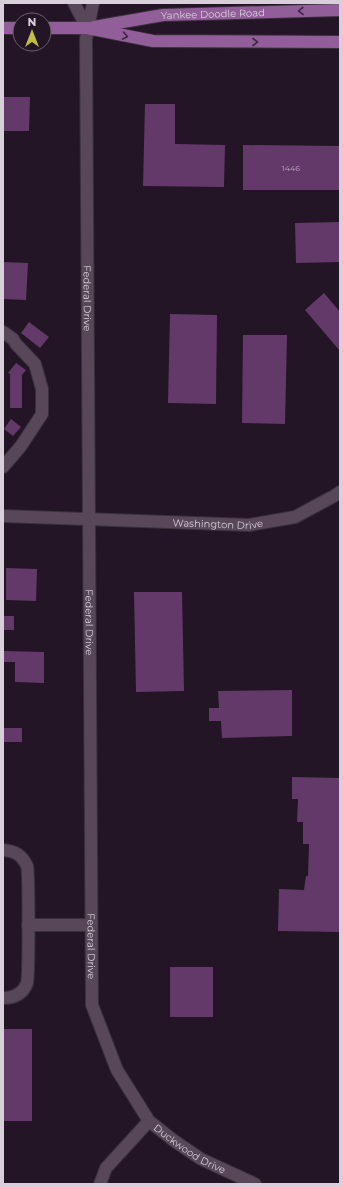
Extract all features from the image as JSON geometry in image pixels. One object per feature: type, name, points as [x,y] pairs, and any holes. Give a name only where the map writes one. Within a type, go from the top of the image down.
[{"type":"main road","name":"Yankee Doodle Road","points":[[52,28],[87,28],[162,15],[340,10]]},
{"type":"main road","name":"Yankee Doodle Road","points":[[87,28],[154,41],[340,42]]},
{"type":"street","points":[[74,3],[87,28]]},
{"type":"street","name":"Federal Drive","points":[[93,3],[86,39],[92,1005],[116,1070],[149,1121]]},
{"type":"street","points":[[3,332],[13,339],[35,364],[42,389],[42,414],[21,446],[3,467]]},
{"type":"street","name":"Washington Drive","points":[[3,516],[249,525],[295,517],[340,492]]},
{"type":"street","points":[[3,850],[10,850],[21,856],[27,868],[28,925],[27,982],[21,993],[10,998],[3,998]]},
{"type":"street","points":[[28,925],[91,925]]},
{"type":"street","points":[[100,1184],[106,1168],[149,1121]]},
{"type":"street","name":"Duckwood Drive","points":[[149,1121],[201,1159],[255,1184]]},
{"type":"building","points":[[3,97],[30,97],[29,131],[3,131]]},
{"type":"building","points":[[145,104],[175,104],[175,144],[225,145],[224,187],[143,186]]},
{"type":"building","points":[[243,145],[340,146],[340,190],[243,190]]},
{"type":"building","points":[[340,222],[340,262],[296,263],[295,223]]},
{"type":"building","points":[[3,262],[28,263],[26,300],[3,299]]},
{"type":"building","points":[[324,293],[340,312],[340,351],[305,310]]},
{"type":"building","points":[[170,314],[217,315],[216,404],[168,403]]},
{"type":"building","points":[[29,322],[49,337],[40,348],[21,333]]},
{"type":"building","points":[[243,335],[287,335],[285,424],[242,423]]},
{"type":"building","points":[[16,363],[26,370],[22,375],[22,408],[10,408],[10,374],[8,373]]},
{"type":"building","points":[[11,419],[21,427],[13,436],[4,429]]},
{"type":"building","points":[[6,568],[37,569],[36,601],[6,600]]},
{"type":"building","points":[[134,592],[182,592],[184,691],[136,692]]},
{"type":"building","points":[[3,616],[14,616],[14,630],[3,630]]},
{"type":"building","points":[[3,651],[44,652],[44,683],[15,682],[15,662],[3,662]]},
{"type":"building","points":[[292,690],[292,736],[222,738],[221,721],[209,721],[209,708],[219,708],[218,691]]},
{"type":"building","points":[[3,728],[22,728],[22,742],[3,742]]},
{"type":"building","points":[[292,777],[340,778],[340,932],[278,931],[279,889],[304,890],[306,876],[308,876],[309,844],[303,844],[303,822],[297,822],[298,799],[292,799]]},
{"type":"building","points":[[170,967],[213,967],[213,1017],[170,1017]]},
{"type":"building","points":[[3,1029],[32,1029],[32,1121],[3,1121]]}]
